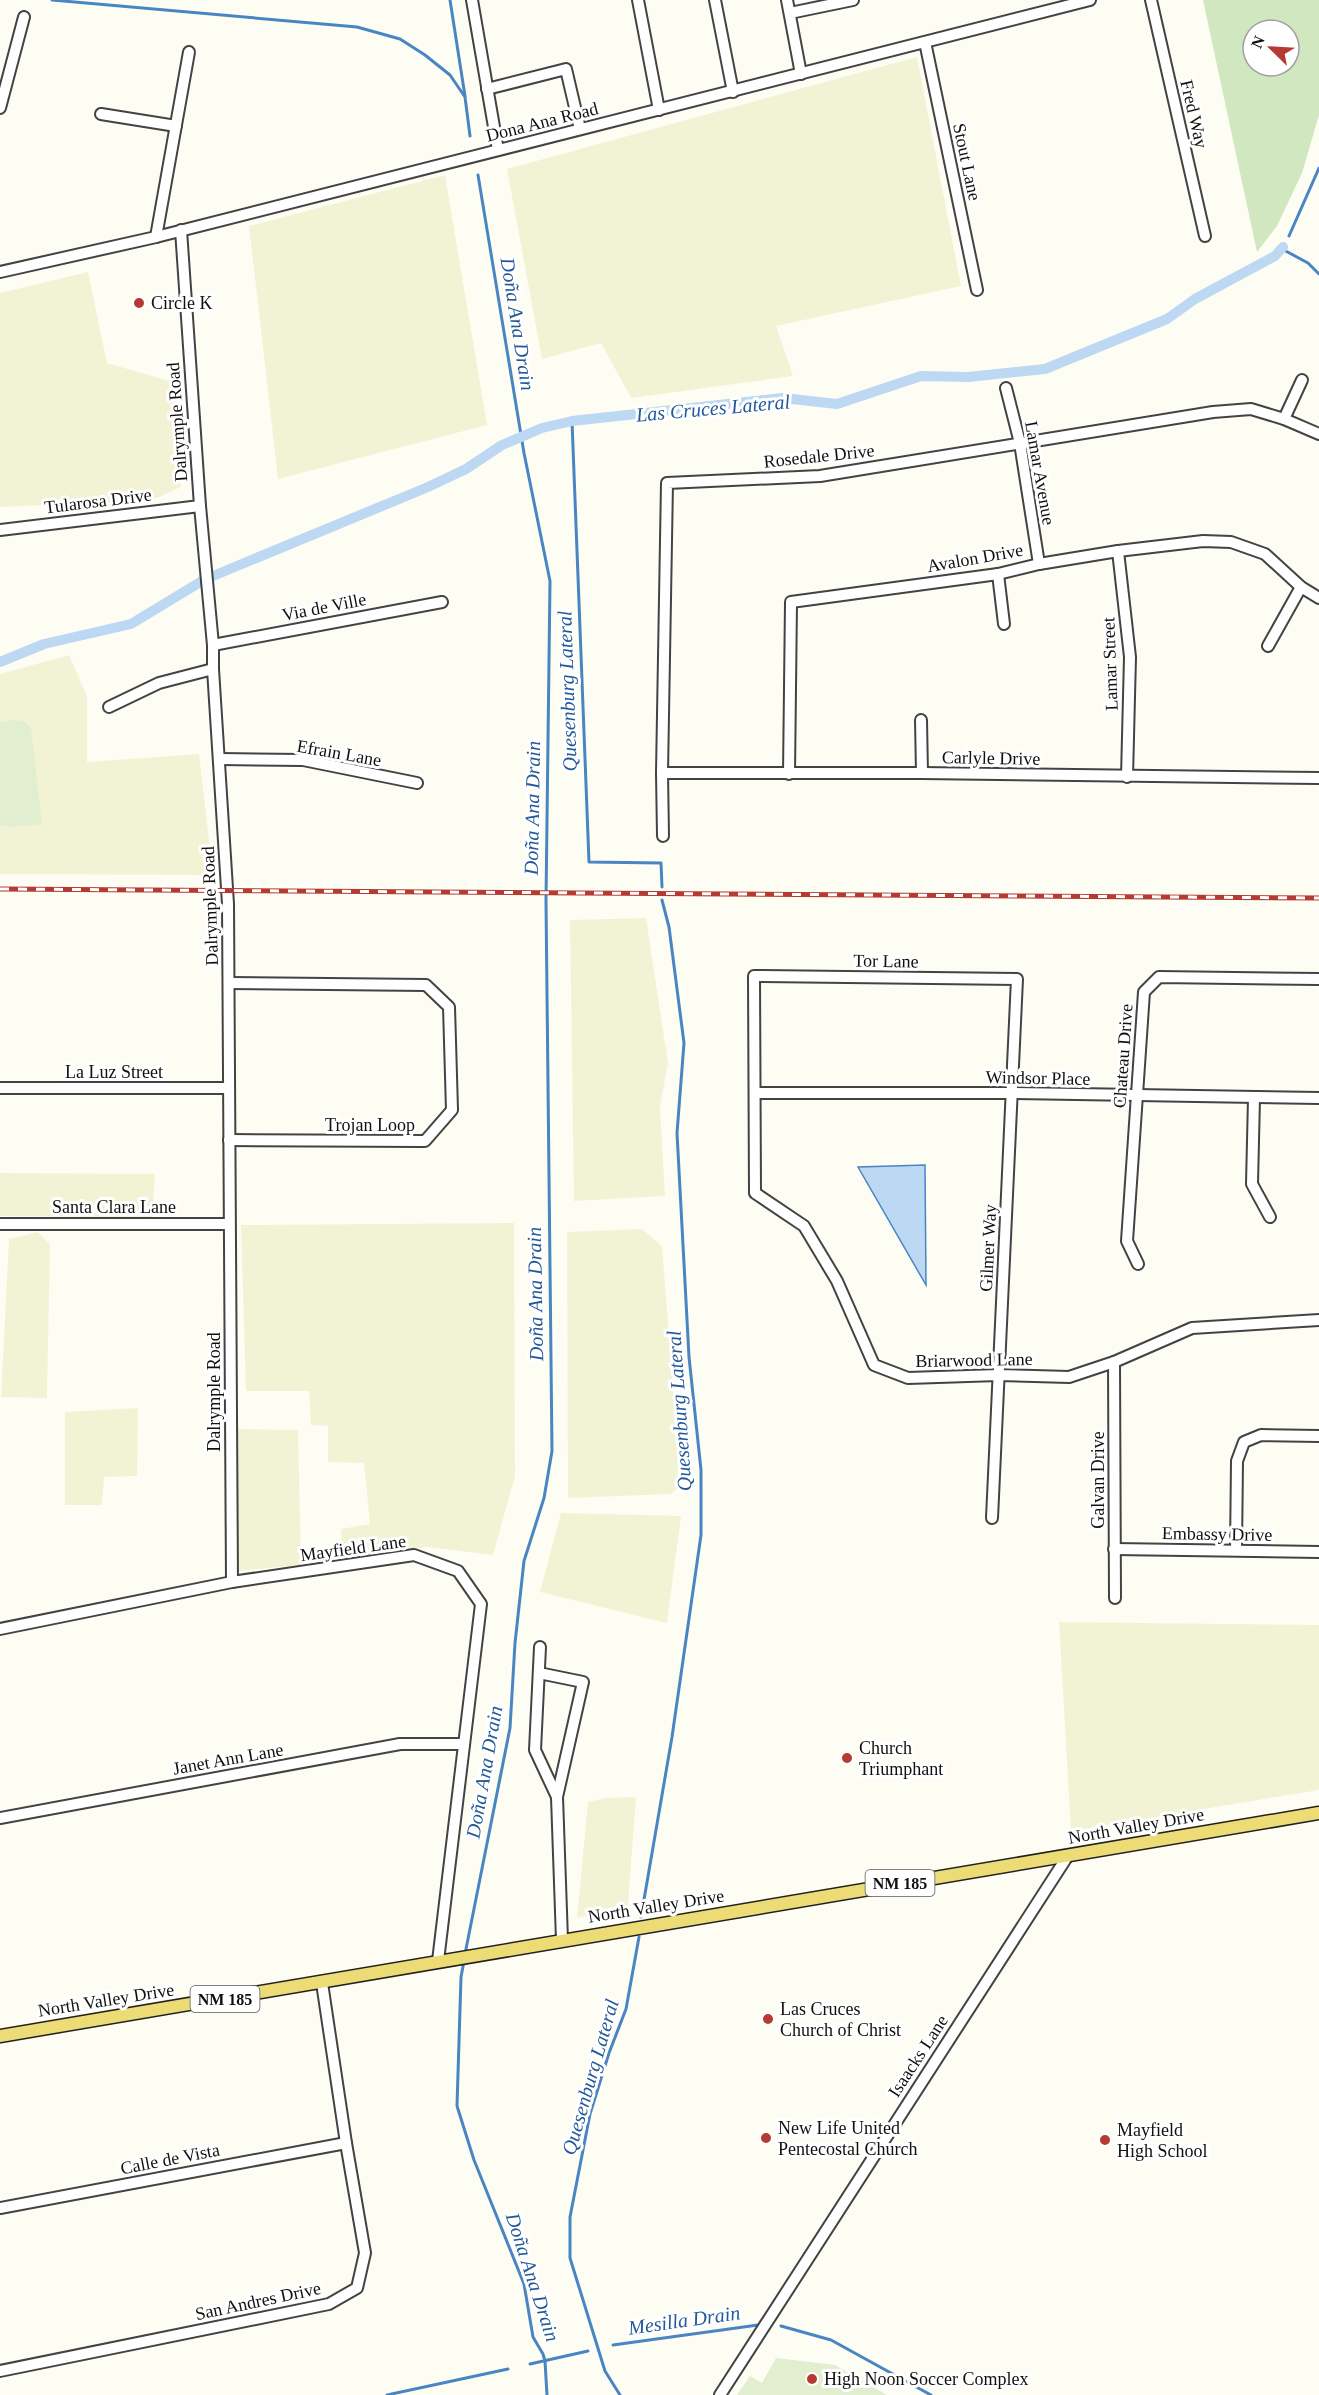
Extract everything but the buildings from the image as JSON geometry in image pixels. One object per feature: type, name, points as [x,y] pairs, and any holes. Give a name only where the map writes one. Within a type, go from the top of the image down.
[{"type":"main road","name":"North Valley Drive","points":[[0,2036],[1319,1813]]},
{"type":"street","points":[[472,0],[498,150]]},
{"type":"street","points":[[638,0],[658,110]]},
{"type":"street","points":[[716,0],[733,92]]},
{"type":"street","points":[[787,0],[801,74]]},
{"type":"street","points":[[790,12],[853,0]]},
{"type":"street","name":"Dona Ana Road","points":[[0,272],[156,237],[733,92],[1078,1],[1090,0]]},
{"type":"street","name":"Fred Way","points":[[1151,0],[1205,236]]},
{"type":"street","points":[[1,102],[24,17]]},
{"type":"street","name":"Stout Lane","points":[[924,42],[976,290]]},
{"type":"street","points":[[156,237],[189,52]]},
{"type":"street","points":[[487,89],[567,69],[580,129]]},
{"type":"street","points":[[101,114],[176,126]]},
{"type":"street","name":"Dalrymple Road","points":[[181,230],[200,506],[213,645],[228,882],[232,1582]]},
{"type":"street","points":[[1284,419],[1302,380]]},
{"type":"street","name":"Lamar Avenue","points":[[1005,388],[1020,443],[1039,564]]},
{"type":"street","name":"Rosedale Drive","points":[[663,836],[667,483],[820,476],[1213,412],[1251,409],[1284,419],[1319,434]]},
{"type":"street","name":"Tularosa Drive","points":[[0,530],[200,506]]},
{"type":"street","name":"Avalon Drive","points":[[789,774],[790,602],[998,574],[1039,564],[1118,551],[1203,541],[1231,542],[1265,554],[1301,587],[1319,598]]},
{"type":"street","name":"Lamar Street","points":[[1118,551],[1130,657],[1127,777]]},
{"type":"street","points":[[998,574],[1004,624]]},
{"type":"street","points":[[1268,646],[1301,587]]},
{"type":"street","name":"Via de Ville","points":[[213,645],[442,602]]},
{"type":"street","points":[[109,707],[159,683],[213,669]]},
{"type":"street","points":[[921,720],[921,773]]},
{"type":"street","name":"Efrain Lane","points":[[220,759],[303,760],[417,783]]},
{"type":"street","name":"Carlyle Drive","points":[[662,773],[921,773],[1319,778]]},
{"type":"street","name":"Tor Lane","points":[[754,976],[1017,979]]},
{"type":"street","name":"Briarwood Lane","points":[[754,976],[755,1193],[804,1226],[837,1281],[874,1365],[908,1378],[998,1375],[1069,1377],[1114,1362],[1192,1328],[1319,1320]]},
{"type":"street","name":"Chateau Drive","points":[[1138,1264],[1127,1241],[1144,992],[1159,977],[1319,979]]},
{"type":"street","name":"Gilmer Way","points":[[992,1518],[1017,979]]},
{"type":"street","name":"Trojan Loop","points":[[229,983],[426,985],[449,1007],[452,1110],[424,1141],[229,1140]]},
{"type":"street","name":"La Luz Street","points":[[0,1088],[229,1088]]},
{"type":"street","name":"Windsor Place","points":[[756,1093],[1012,1093],[1319,1098]]},
{"type":"street","points":[[1254,1098],[1252,1184],[1270,1217]]},
{"type":"street","name":"Santa Clara Lane","points":[[0,1224],[229,1224]]},
{"type":"street","name":"Galvan Drive","points":[[1114,1362],[1114,1598]]},
{"type":"street","points":[[1236,1550],[1237,1461],[1244,1442],[1261,1434],[1319,1436]]},
{"type":"street","name":"Embassy Drive","points":[[1114,1550],[1319,1552]]},
{"type":"street","name":"Mayfield Lane","points":[[0,1629],[232,1582],[414,1556],[458,1570],[481,1604],[464,1744],[443,1960]]},
{"type":"street","points":[[540,1647],[535,1750],[557,1797]]},
{"type":"street","points":[[539,1673],[583,1682],[557,1797],[562,1940]]},
{"type":"street","name":"Janet Ann Lane","points":[[0,1818],[400,1744],[464,1744]]},
{"type":"street","name":"Isaacks Lane","points":[[720,2395],[1067,1857]]},
{"type":"street","name":"San Andres Drive","points":[[0,2371],[329,2304],[357,2289],[365,2253],[322,1983]]},
{"type":"street","name":"Calle de Vista","points":[[0,2208],[346,2143]]},
{"type":"green space","points":[[1203,0],[1319,0],[1319,115],[1302,173],[1277,226],[1257,252]]},
{"type":"green space","points":[[917,57],[961,286],[776,326],[793,376],[631,398],[601,343],[542,359],[507,169]]},
{"type":"green space","points":[[445,175],[487,425],[278,479],[249,226]]},
{"type":"green space","points":[[88,272],[107,363],[173,382],[181,487],[152,500],[0,507],[0,293]]},
{"type":"green space","points":[[69,655],[87,696],[87,762],[199,754],[213,875],[0,874],[0,674]]},
{"type":"green space","points":[[14,720],[25,722],[31,728],[42,824],[10,827],[0,825],[0,722]]},
{"type":"green space","points":[[646,918],[668,1063],[660,1106],[665,1196],[574,1201],[570,920]]},
{"type":"green space","points":[[0,1173],[155,1174],[152,1217],[0,1216]]},
{"type":"green space","points":[[514,1223],[515,1476],[493,1555],[427,1547],[375,1556],[342,1548],[341,1529],[370,1524],[364,1463],[328,1462],[328,1426],[311,1425],[309,1391],[246,1391],[241,1225]]},
{"type":"green space","points":[[642,1229],[662,1246],[681,1486],[670,1494],[568,1498],[567,1232]]},
{"type":"green space","points":[[38,1232],[50,1244],[47,1398],[1,1397],[9,1239]]},
{"type":"green space","points":[[138,1408],[137,1476],[104,1477],[102,1505],[65,1505],[65,1412]]},
{"type":"green space","points":[[235,1429],[298,1430],[301,1565],[239,1571]]},
{"type":"green space","points":[[561,1513],[681,1516],[667,1623],[540,1592]]},
{"type":"green space","points":[[1059,1622],[1319,1625],[1319,1790],[1071,1831]]},
{"type":"green space","points":[[636,1797],[628,1905],[577,1918],[588,1802],[606,1798]]},
{"type":"green space","name":"High Noon Soccer Complex","points":[[776,2358],[835,2365],[887,2395],[737,2395],[750,2376],[762,2383]]},
{"type":"water","points":[[925,1165],[926,1285],[858,1167]]},
{"type":"waterway","name":"Doña Ana Drain","points":[[52,0],[357,27],[400,39],[450,75],[465,97],[470,136]]},
{"type":"waterway","points":[[450,0],[465,96]]},
{"type":"waterway","name":"Las Cruces Lateral","points":[[1289,236],[1319,168]]},
{"type":"waterway","name":"Doña Ana Drain","points":[[465,1954],[510,1728],[515,1643],[524,1561],[544,1498],[552,1451],[546,901],[550,581],[524,453],[478,175]]},
{"type":"waterway","name":"Las Cruces Lateral","points":[[213,576],[428,487],[466,469],[502,445],[542,428],[572,421],[783,398],[837,404],[921,376],[968,377],[1045,369],[1167,319],[1195,299],[1275,256],[1283,247]]},
{"type":"waterway","points":[[1282,249],[1308,263],[1319,274]]},
{"type":"waterway","name":"Quesenburg Lateral","points":[[572,421],[589,862],[661,863],[662,887]]},
{"type":"waterway","name":"Las Cruces Lateral","points":[[0,662],[44,644],[131,624],[202,581]]},
{"type":"waterway","name":"Quesenburg Lateral","points":[[641,1917],[672,1737],[701,1535],[701,1470],[689,1357],[677,1133],[684,1043],[669,927],[662,900]]},
{"type":"waterway","name":"Quesenburg Lateral","points":[[620,2395],[605,2371],[570,2258],[570,2217],[590,2114],[609,2053],[626,2009],[639,1937]]},
{"type":"waterway","name":"Doña Ana Drain","points":[[464,1961],[461,1977],[457,2106],[474,2160],[524,2284],[533,2337],[545,2361],[547,2395]]},
{"type":"waterway","name":"Mesilla Drain","points":[[613,2345],[758,2325]]},
{"type":"waterway","name":"Mesilla Drain","points":[[781,2326],[831,2340],[931,2395]]},
{"type":"waterway","name":"Mesilla Drain","points":[[530,2364],[588,2351]]},
{"type":"waterway","name":"Mesilla Drain","points":[[387,2395],[508,2369]]},
{"type":"railway","points":[[0,889],[1319,898]]},
{"type":"place","name":"Circle K","points":[[139,303]]},
{"type":"place","name":"Church Triumphant","points":[[847,1758]]},
{"type":"place","name":"Las Cruces Church of Christ","points":[[768,2019]]},
{"type":"place","name":"New Life United Pentecostal Church","points":[[766,2138]]},
{"type":"place","name":"Mayfield High School","points":[[1105,2140]]},
{"type":"place","name":"High Noon Soccer Complex","points":[[812,2379]]}]
